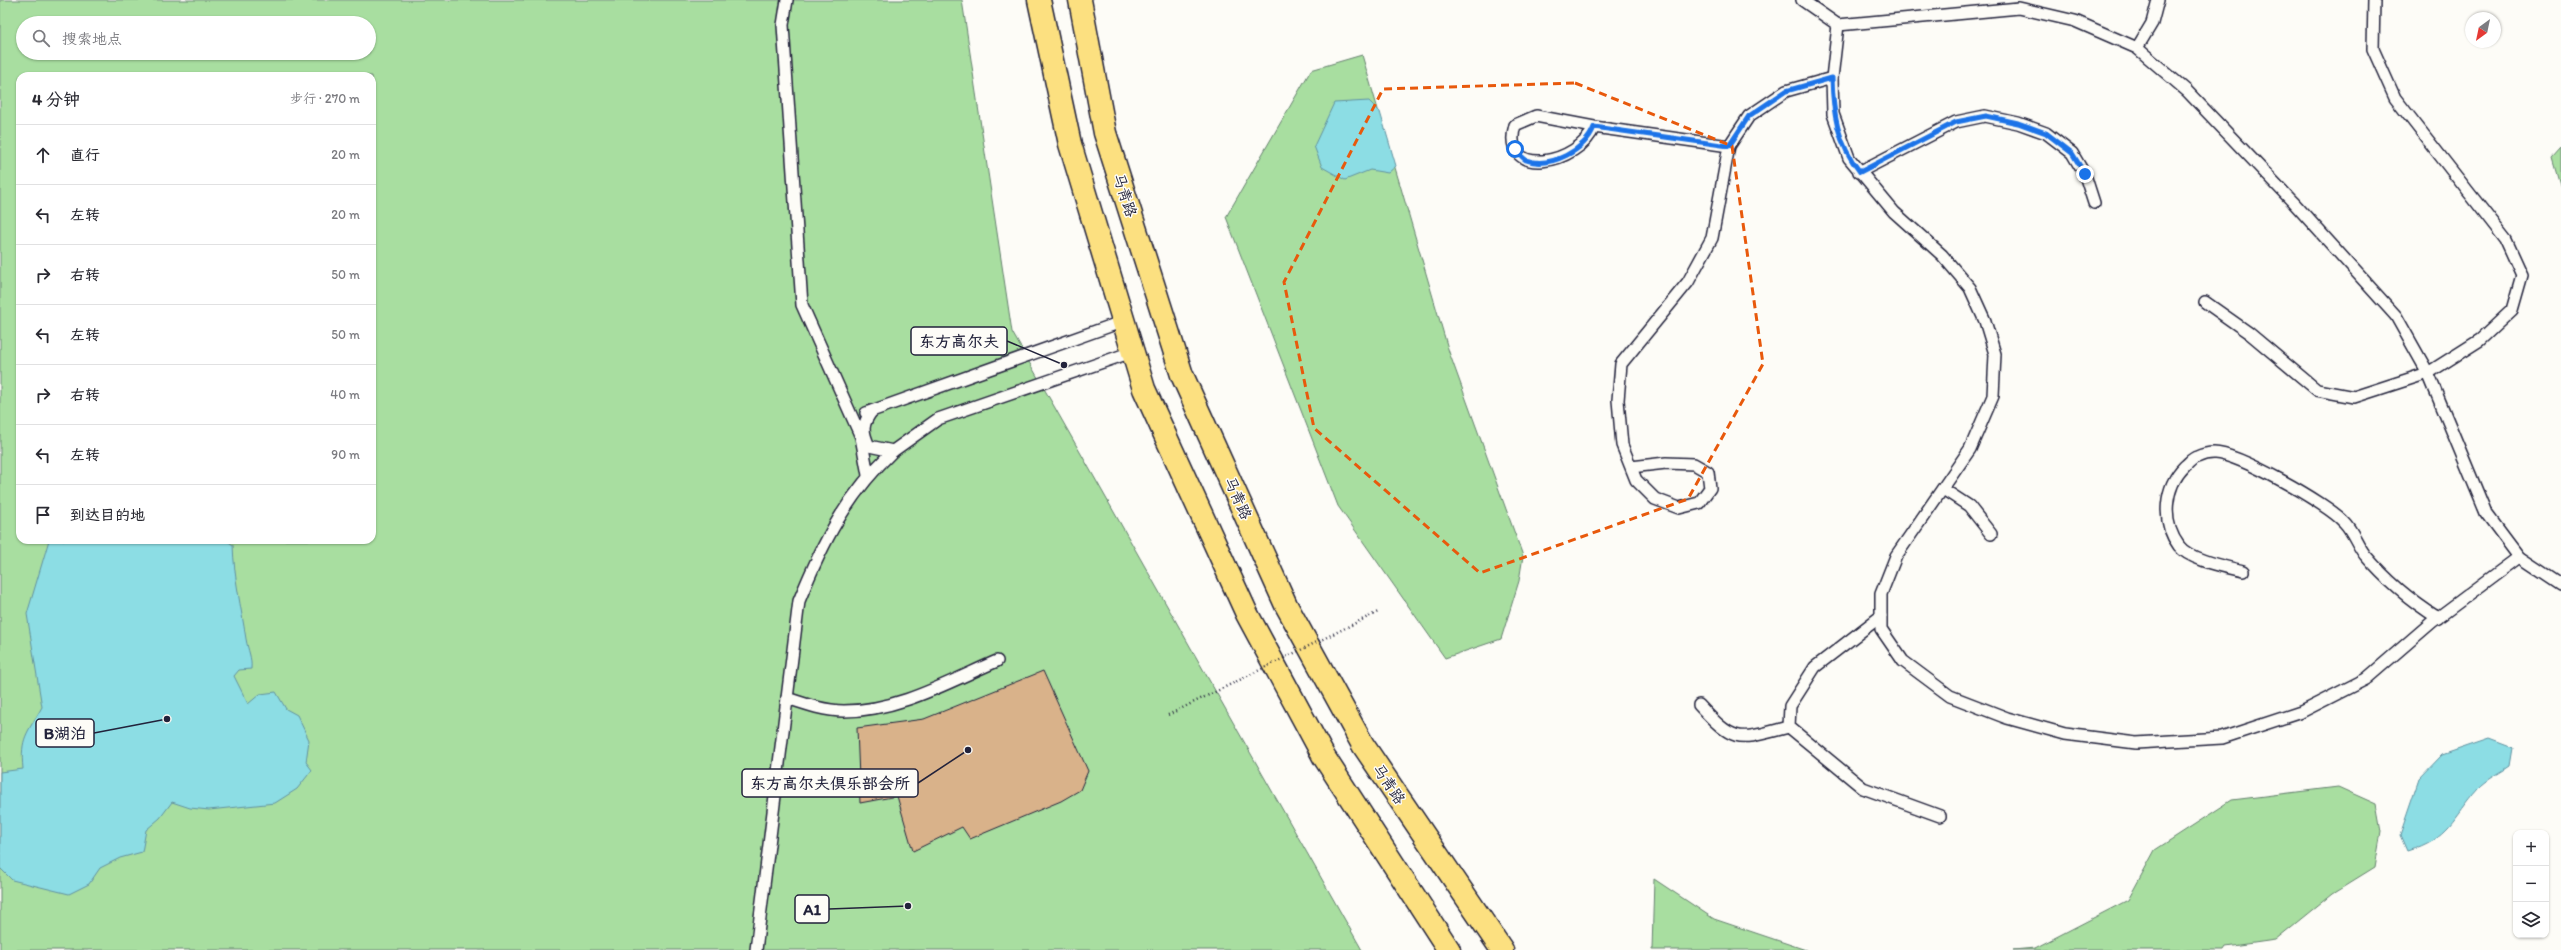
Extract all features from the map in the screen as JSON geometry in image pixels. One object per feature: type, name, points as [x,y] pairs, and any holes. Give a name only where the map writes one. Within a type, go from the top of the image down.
[{"type":"highway","points":[[1039,0],[1070,144],[1144,389],[1247,614],[1324,758],[1449,950]]},
{"type":"highway","name":"马青路","points":[[1080,0],[1105,133],[1182,375],[1286,605],[1359,738],[1502,950]]},
{"type":"lane","points":[[787,0],[783,25],[802,305],[861,437],[868,475]]},
{"type":"lane","points":[[1802,0],[1838,25],[2019,8],[2075,21],[2137,48],[2187,91],[2304,213],[2396,316],[2428,373],[2486,513],[2519,557],[2561,585]]},
{"type":"lane","points":[[2137,48],[2152,23],[2158,0]]},
{"type":"lane","points":[[2205,302],[2249,333],[2317,390],[2354,397],[2428,373],[2480,340],[2512,310],[2522,275],[2506,240],[2394,98],[2372,49],[2374,0]]},
{"type":"lane","points":[[1838,25],[1832,78],[1834,114],[1849,158],[1894,212],[1942,255],[1970,288],[1985,321],[1995,354],[1993,396],[1970,449],[1896,556],[1881,594],[1881,629],[1903,661],[1950,696],[2007,718],[2065,734],[2136,743],[2222,738],[2301,712],[2366,679],[2438,618],[2519,557]]},
{"type":"lane","points":[[1631,467],[1666,463],[1694,464],[1708,472],[1710,488],[1699,503],[1679,508],[1655,499],[1636,480],[1622,444],[1618,400],[1621,364],[1688,282],[1712,238],[1729,146],[1749,116],[1786,91],[1832,78]]},
{"type":"lane","points":[[1594,127],[1590,137],[1583,145],[1553,160],[1539,162],[1525,159],[1515,149],[1511,139],[1515,125],[1536,116],[1594,127],[1729,146]]},
{"type":"lane","points":[[1860,172],[1956,122],[1986,116],[2018,123],[2046,133],[2072,153],[2085,174],[2094,203]]},
{"type":"lane","points":[[853,418],[1124,321]]},
{"type":"lane","points":[[756,950],[799,601],[819,552],[844,508],[868,475],[893,451],[938,419],[1132,352]]},
{"type":"lane","points":[[872,411],[865,421],[863,432],[869,446],[893,451]]},
{"type":"lane","points":[[2243,571],[2210,564],[2179,547],[2168,521],[2168,492],[2182,470],[2195,457],[2215,453],[2238,460],[2278,478],[2310,498],[2344,522],[2365,555],[2390,581],[2414,603],[2438,618]]},
{"type":"lane","points":[[1943,489],[1969,506],[1991,534]]},
{"type":"lane","points":[[1788,727],[1790,706],[1815,667],[1881,616]]},
{"type":"lane","points":[[787,698],[809,705],[843,711],[892,705],[997,662]]},
{"type":"lane","points":[[1699,705],[1722,729],[1744,738],[1788,727]]},
{"type":"lane","points":[[1788,727],[1863,788],[1940,816]]},
{"type":"path","points":[[1168,714],[1378,612]]},
{"type":"highlighted area","points":[[1575,83],[1732,146],[1763,364],[1688,499],[1480,573],[1314,428],[1284,282],[1383,89]]},
{"type":"green space","points":[[0,0],[962,0],[1012,332],[1362,950],[0,950]]},
{"type":"green space","points":[[1362,55],[1449,352],[1523,556],[1519,581],[1501,639],[1445,658],[1338,506],[1226,217],[1311,70]]},
{"type":"green space","points":[[2561,148],[2561,189],[2552,158]]},
{"type":"green space","points":[[2338,787],[2376,804],[2381,832],[2375,867],[2333,893],[2275,940],[2226,947],[2224,950],[2013,950],[2035,948],[2128,900],[2155,850],[2232,800]]},
{"type":"green space","points":[[1654,879],[1714,919],[1806,950],[1652,950]]},
{"type":"water","points":[[1369,101],[1380,112],[1396,166],[1388,173],[1370,170],[1345,180],[1322,167],[1314,146],[1334,103]]},
{"type":"water","points":[[48,544],[232,544],[233,545],[236,581],[251,665],[251,669],[239,670],[234,676],[248,704],[260,694],[276,692],[286,709],[297,715],[309,740],[306,762],[312,770],[297,789],[275,803],[209,810],[190,808],[172,802],[160,818],[146,830],[142,852],[120,858],[100,868],[89,884],[69,894],[12,880],[0,868],[0,772],[23,769],[22,758],[24,742],[42,707],[27,614]]},
{"type":"water","points":[[2489,739],[2513,748],[2510,766],[2481,786],[2441,834],[2421,846],[2407,851],[2400,835],[2419,779],[2442,755]]},
{"type":"building","points":[[1043,671],[1088,771],[1080,790],[1061,801],[970,839],[962,827],[913,851],[897,796],[860,803],[857,728],[924,719]]},
{"type":"place","name":"东方高尔夫","points":[[1064,365]]},
{"type":"place","name":"B湖泊","points":[[167,719]]},
{"type":"place","name":"东方高尔夫俱乐部会所","points":[[968,750]]},
{"type":"place","name":"A1","points":[[908,906]]},
{"type":"route","points":[[1515,149],[1525,159],[1539,162],[1553,160],[1583,145],[1590,137],[1594,127],[1729,146],[1749,116],[1786,91],[1832,78],[1834,114],[1849,158],[1860,172],[1956,122],[1986,116],[2018,123],[2046,133],[2072,153],[2085,174]]}]
